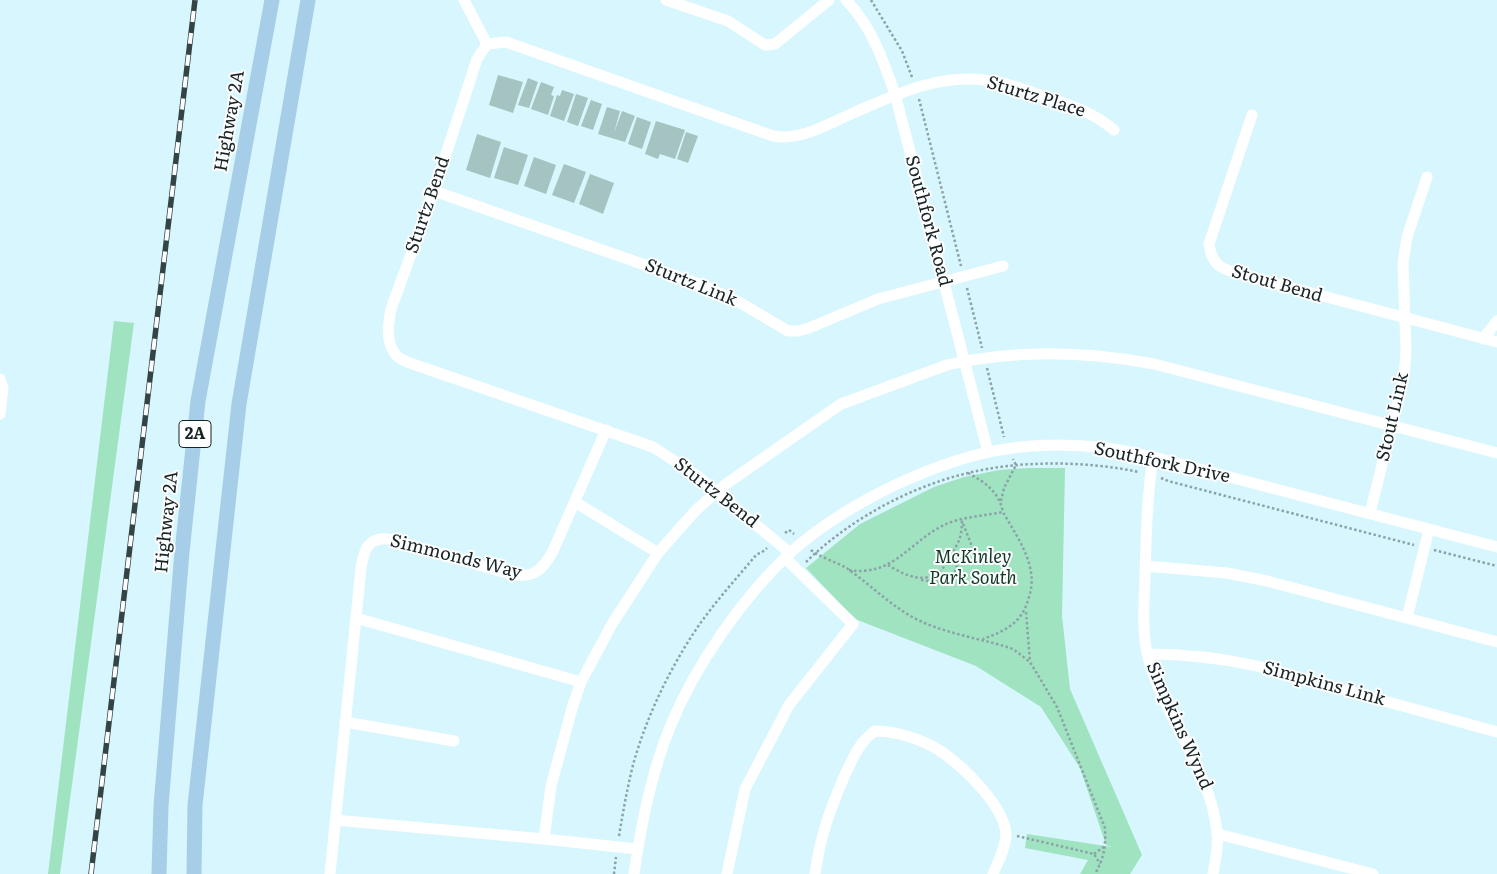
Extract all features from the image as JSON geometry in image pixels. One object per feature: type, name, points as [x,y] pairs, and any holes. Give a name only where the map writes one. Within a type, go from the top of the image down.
[{"type":"main road","name":"Highway 2A","points":[[159,874],[166,737],[182,552],[198,401],[272,0]]},
{"type":"main road","name":"2A","points":[[194,874],[195,805],[239,404],[307,3]]},
{"type":"street","points":[[464,0],[487,44],[506,42],[773,136],[783,138],[803,134],[895,94]]},
{"type":"street","points":[[666,0],[728,21],[765,45],[775,44],[829,0]]},
{"type":"street","name":"Southfork Road","points":[[846,0],[868,28],[877,44],[895,94],[988,452]]},
{"type":"street","name":"Sturtz Bend","points":[[487,44],[477,59],[434,191],[392,309],[388,323],[391,346],[397,356],[407,362],[653,447],[680,464],[716,492],[788,556],[798,570],[853,624],[789,705],[745,789],[728,874]]},
{"type":"street","name":"Sturtz Place","points":[[895,94],[955,78],[984,80],[1022,89],[1080,109],[1098,117],[1114,130]]},
{"type":"street","name":"Stout Bend","points":[[1252,114],[1209,244],[1213,260],[1219,266],[1228,271],[1497,342]]},
{"type":"street","name":"Stout Link","points":[[1370,513],[1404,376],[1406,351],[1402,283],[1405,250],[1407,236],[1427,177]]},
{"type":"street","name":"Sturtz Link","points":[[434,191],[699,284],[739,302],[788,331],[809,328],[878,299],[944,280],[1003,266]]},
{"type":"street","points":[[1483,339],[1497,321]]},
{"type":"street","points":[[544,839],[551,786],[573,705],[582,682],[612,624],[658,553],[696,510],[716,492],[841,404],[947,365],[965,361],[1035,353],[1074,354],[1120,358],[1154,364],[1497,453]]},
{"type":"street","points":[[0,379],[3,388],[0,414]]},
{"type":"street","name":"Simmonds Way","points":[[330,874],[363,556],[367,547],[372,541],[380,538],[389,539],[510,574],[528,576],[537,572],[549,559],[606,430]]},
{"type":"street","name":"Southfork Drive","points":[[634,874],[642,820],[658,760],[687,692],[720,636],[773,571],[822,528],[877,494],[952,462],[988,452],[1023,447],[1070,445],[1106,448],[1153,457],[1497,548]]},
{"type":"street","name":"Simpkins Wynd","points":[[1153,457],[1150,475],[1144,621],[1147,654],[1167,709],[1203,778],[1212,807],[1218,834],[1213,874]]},
{"type":"street","points":[[575,502],[658,553]]},
{"type":"street","points":[[1407,618],[1429,529]]},
{"type":"street","points":[[1146,566],[1200,570],[1251,578],[1497,642]]},
{"type":"street","points":[[356,618],[582,682]]},
{"type":"street","name":"Simpkins Link","points":[[1147,654],[1201,656],[1257,666],[1497,732]]},
{"type":"street","points":[[345,722],[454,741]]},
{"type":"street","points":[[816,874],[822,834],[835,796],[858,747],[875,731],[891,732],[931,746],[952,759],[985,792],[997,809],[1006,833],[1005,842],[993,874]]},
{"type":"street","points":[[335,820],[638,849]]},
{"type":"street","points":[[1218,834],[1372,874]]},
{"type":"path","points":[[871,0],[902,51],[911,74]]},
{"type":"path","points":[[920,102],[960,261]]},
{"type":"path","points":[[798,570],[815,553],[848,528],[890,503],[929,485],[968,473],[1016,465],[1064,464],[1107,467],[1136,472]]},
{"type":"path","points":[[1016,465],[1004,488],[1001,501],[1003,512],[1024,550],[1032,575],[1031,592],[1026,611],[1030,662]]},
{"type":"path","points":[[968,473],[982,480],[1001,501]]},
{"type":"path","points":[[1165,479],[1497,566]]},
{"type":"path","points":[[848,569],[867,570],[888,564],[911,550],[943,525],[1003,512]]},
{"type":"path","points":[[888,564],[912,577],[937,582],[953,580],[959,561],[973,549],[962,520]]},
{"type":"path","points":[[912,577],[925,579],[941,570],[961,538],[962,520]]},
{"type":"path","points":[[815,553],[848,569],[876,592],[921,621],[948,631],[1013,649],[1030,662],[1057,707],[1105,828],[1106,845],[1095,874]]},
{"type":"path","points":[[982,639],[1000,633],[1026,611]]},
{"type":"path","points":[[1006,833],[1094,854],[1100,864]]},
{"type":"path","points":[[1094,854],[1106,845]]},
{"type":"green space","points":[[114,321],[134,323],[60,874],[48,874]]},
{"type":"green space","name":"McKinley Park South","points":[[1065,468],[1062,616],[1070,689],[1142,855],[1130,874],[1080,874],[1088,860],[1025,848],[1027,834],[1112,847],[1106,845],[1080,768],[1041,707],[976,666],[855,619],[806,568],[860,524],[934,487],[964,477],[999,470]]},
{"type":"building","points":[[498,75],[523,82],[513,113],[489,105]]},
{"type":"building","points":[[528,78],[538,82],[529,108],[518,105]]},
{"type":"building","points":[[541,82],[554,87],[551,95],[554,96],[548,115],[531,109]]},
{"type":"building","points":[[562,90],[574,94],[564,121],[550,116],[557,95],[560,96]]},
{"type":"building","points":[[576,94],[588,98],[578,126],[567,122]]},
{"type":"building","points":[[591,100],[602,104],[593,130],[581,126]]},
{"type":"building","points":[[607,107],[620,111],[614,133],[622,111],[635,116],[625,142],[598,134]]},
{"type":"building","points":[[637,117],[651,122],[642,149],[628,144]]},
{"type":"building","points":[[656,121],[685,130],[675,159],[660,154],[658,159],[645,154]]},
{"type":"building","points":[[686,132],[698,136],[688,163],[677,159]]},
{"type":"building","points":[[477,134],[501,142],[490,178],[466,170]]},
{"type":"building","points":[[504,147],[528,155],[518,185],[494,178]]},
{"type":"building","points":[[534,157],[556,165],[546,194],[524,186]]},
{"type":"building","points":[[564,164],[586,172],[574,203],[552,195]]},
{"type":"building","points":[[590,174],[614,183],[603,214],[579,204]]},
{"type":"railway","points":[[91,874],[195,0]]}]
